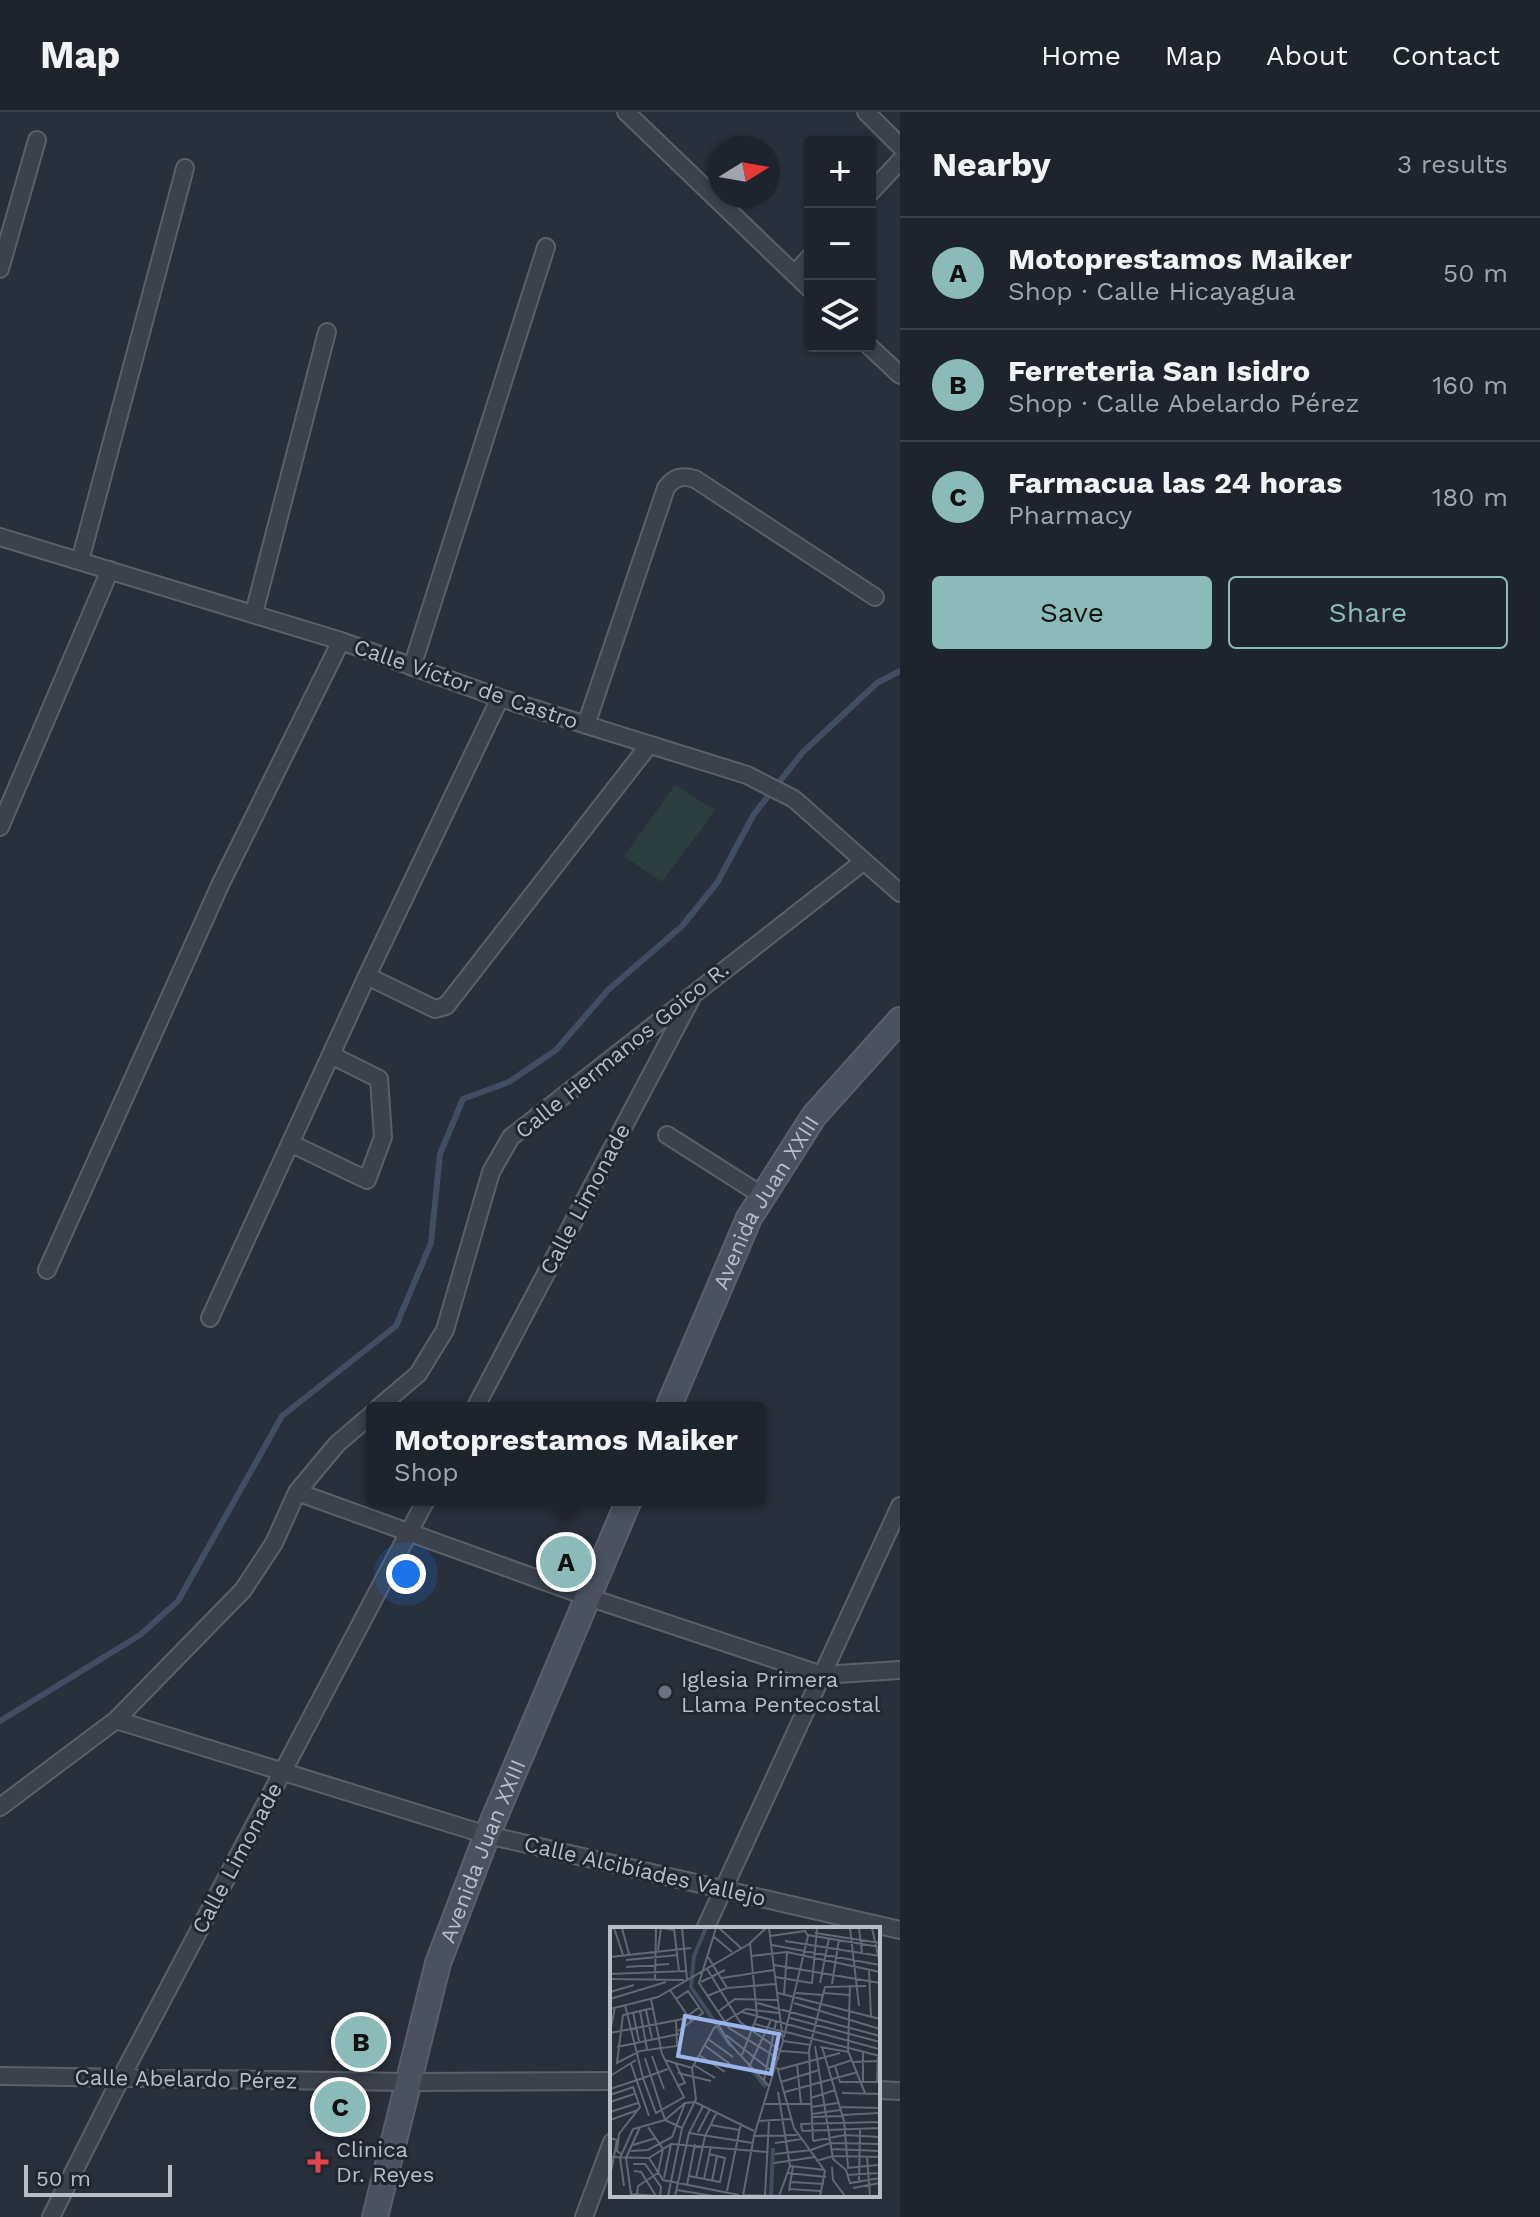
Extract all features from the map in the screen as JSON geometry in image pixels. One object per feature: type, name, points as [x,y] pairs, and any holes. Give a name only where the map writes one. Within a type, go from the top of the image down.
[{"type":"main road","name":"Avenida Juan XXIII","points":[[671,1402],[749,1218],[814,1116],[900,1020]]},
{"type":"main road","name":"Avenida Juan XXIII","points":[[375,2217],[438,1963],[487,1835],[626,1506]]},
{"type":"street","points":[[626,112],[804,283]]},
{"type":"street","points":[[866,112],[900,146]]},
{"type":"street","points":[[0,269],[37,140]]},
{"type":"street","points":[[876,187],[900,161]]},
{"type":"street","points":[[80,561],[185,168]]},
{"type":"street","points":[[412,667],[546,247]]},
{"type":"street","points":[[794,274],[804,263]]},
{"type":"street","points":[[254,613],[327,332]]},
{"type":"street","points":[[875,352],[900,375]]},
{"type":"street","points":[[586,725],[666,488],[677,478],[686,476],[695,479],[875,597]]},
{"type":"street","name":"Calle Víctor de Castro","points":[[0,537],[254,613],[500,698],[747,775],[794,799],[900,893]]},
{"type":"street","points":[[0,827],[110,570]]},
{"type":"street","points":[[47,1270],[221,883],[341,641]]},
{"type":"street","points":[[210,1318],[367,976],[500,698]]},
{"type":"street","points":[[367,976],[435,1009],[446,1006],[649,745]]},
{"type":"street","name":"Calle Hermanos Goico R.","points":[[385,1402],[418,1374],[445,1330],[491,1172],[511,1137],[863,862]]},
{"type":"street","name":"Calle Limonade","points":[[478,1402],[696,991]]},
{"type":"street","points":[[290,1143],[367,1180],[383,1137],[379,1079],[331,1055]]},
{"type":"street","points":[[667,1135],[763,1196]]},
{"type":"street","points":[[0,1807],[116,1720],[243,1590],[274,1543],[297,1492],[337,1444],[366,1419]]},
{"type":"street","points":[[297,1492],[588,1597],[822,1675],[900,1670]]},
{"type":"street","name":"Calle Limonade","points":[[51,2217],[423,1506]]},
{"type":"street","points":[[706,1927],[900,1506]]},
{"type":"street","name":"Calle Alcibíades Vallejo","points":[[116,1720],[487,1835],[900,1930]]},
{"type":"street","name":"Calle Abelardo Pérez","points":[[0,2076],[408,2082],[610,2081]]},
{"type":"street","points":[[880,2090],[900,2091]]},
{"type":"street","points":[[584,2217],[610,2147]]},
{"type":"shaded area","points":[[675,785],[715,810],[662,882],[624,856]]},
{"type":"waterway","points":[[0,1721],[140,1635],[178,1601],[282,1416],[396,1326],[431,1243],[440,1154],[463,1099],[509,1082],[556,1050],[608,990],[682,926],[717,883],[754,814],[803,752],[877,683],[900,671]]},
{"type":"place","name":"Motoprestamos Maiker","points":[[566,1562]]},
{"type":"place","name":"Iglesia Primera Llama Pentecostal","points":[[665,1692]]},
{"type":"place","name":"Ferreteria San Isidro","points":[[361,2042]]},
{"type":"place","name":"Farmacua las 24 horas","points":[[340,2107]]},
{"type":"place","name":"Clinica Dr. Reyes","points":[[318,2162]]}]
